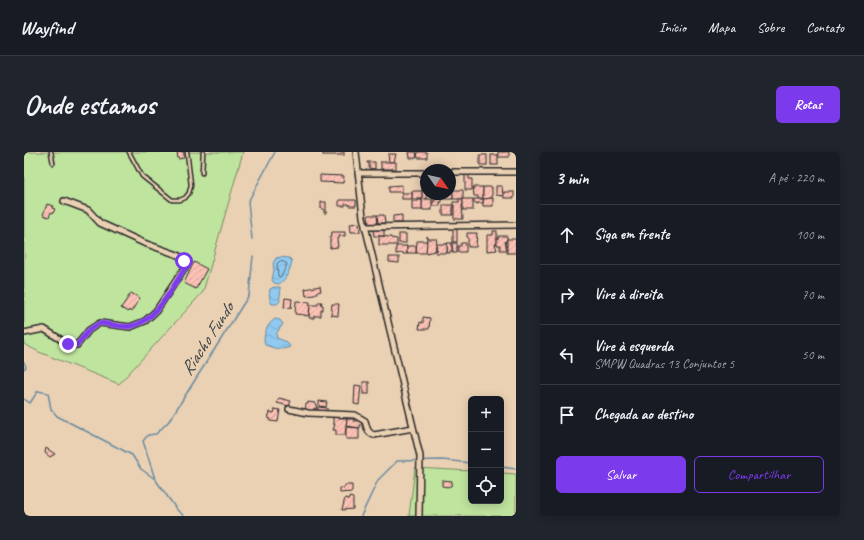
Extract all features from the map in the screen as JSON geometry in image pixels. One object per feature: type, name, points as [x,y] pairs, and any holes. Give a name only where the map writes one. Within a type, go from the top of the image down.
[{"type":"street","points":[[356,152],[365,227],[420,456],[419,516]]},
{"type":"street","points":[[358,173],[420,172]]},
{"type":"street","points":[[456,172],[516,172]]},
{"type":"street","points":[[24,333],[44,329],[68,344],[77,345],[89,330],[100,323],[130,327],[145,321],[156,311],[186,266],[184,261],[178,255],[144,244],[100,223],[88,210],[64,201]]},
{"type":"street","points":[[365,227],[516,225]]},
{"type":"street","points":[[289,409],[308,413],[355,414],[365,421],[368,431],[370,434],[374,435],[413,428]]},
{"type":"lane","points":[[51,152],[53,163]]},
{"type":"lane","points":[[129,152],[142,176],[172,200],[180,200],[185,198],[189,193],[191,185],[187,152]]},
{"type":"lane","points":[[202,173],[203,152]]},
{"type":"green space","points":[[24,152],[243,152],[203,292],[119,384],[39,352],[24,344]]},
{"type":"green space","points":[[415,468],[468,471],[468,504],[504,504],[504,473],[516,474],[516,516],[409,516]]},
{"type":"water","points":[[276,258],[289,258],[292,261],[288,274],[279,284],[274,283],[272,280],[274,270],[273,263]]},
{"type":"water","points":[[280,287],[281,289],[280,301],[277,304],[272,304],[269,295],[270,289]]},
{"type":"water","points":[[275,319],[280,320],[283,324],[276,334],[277,338],[287,342],[290,347],[281,349],[265,345],[264,338],[266,330]]},
{"type":"building","points":[[177,152],[184,152],[184,158],[178,159]]},
{"type":"building","points":[[323,152],[344,152],[344,155],[323,155]]},
{"type":"building","points":[[409,152],[416,152],[417,158],[410,158]]},
{"type":"building","points":[[417,152],[427,152],[427,158],[418,158]]},
{"type":"building","points":[[498,152],[509,152],[509,157],[498,157]]},
{"type":"building","points":[[388,154],[396,154],[394,162],[389,162]]},
{"type":"building","points":[[480,155],[487,155],[487,165],[480,165]]},
{"type":"building","points":[[491,155],[498,155],[498,165],[491,165]]},
{"type":"building","points":[[367,162],[375,162],[375,169],[369,168],[369,163]]},
{"type":"building","points":[[380,162],[396,162],[396,169],[381,169]]},
{"type":"building","points":[[320,175],[344,176],[343,183],[320,182]]},
{"type":"building","points":[[465,175],[469,175],[469,179],[472,179],[472,190],[465,190]]},
{"type":"building","points":[[402,185],[402,192],[389,192],[389,186]]},
{"type":"building","points":[[496,186],[502,186],[503,196],[496,195]]},
{"type":"building","points":[[473,187],[483,187],[483,199],[478,199],[478,196],[474,196]]},
{"type":"building","points":[[483,187],[492,187],[492,198],[483,199]]},
{"type":"building","points":[[456,190],[463,190],[463,199],[456,199]]},
{"type":"building","points":[[412,191],[420,191],[420,199],[412,199]]},
{"type":"building","points":[[504,192],[514,192],[514,198],[504,198]]},
{"type":"building","points":[[402,193],[412,193],[412,199],[402,199]]},
{"type":"building","points":[[493,198],[493,206],[483,206],[483,199]]},
{"type":"building","points":[[459,199],[463,199],[463,219],[454,219],[453,202],[459,202]]},
{"type":"building","points":[[463,199],[473,199],[473,210],[463,210]]},
{"type":"building","points":[[474,199],[483,199],[483,203],[474,203]]},
{"type":"building","points":[[339,200],[356,200],[356,206],[349,206],[349,204],[345,204],[345,206],[339,206]]},
{"type":"building","points":[[422,200],[432,200],[432,210],[422,210]]},
{"type":"building","points":[[422,200],[422,210],[412,210],[412,201]]},
{"type":"building","points":[[442,200],[442,202],[440,202],[440,206],[433,206],[433,201]]},
{"type":"building","points":[[321,202],[326,202],[326,213],[324,213],[324,209],[321,209]]},
{"type":"building","points":[[47,204],[53,206],[52,208],[55,209],[53,213],[51,212],[49,217],[43,215]]},
{"type":"building","points":[[443,205],[453,205],[453,215],[443,215]]},
{"type":"building","points":[[368,215],[377,215],[378,223],[375,223],[375,226],[372,225],[372,223],[369,224]]},
{"type":"building","points":[[377,215],[384,215],[385,223],[378,223]]},
{"type":"building","points":[[402,215],[402,223],[393,223],[393,216]]},
{"type":"building","points":[[359,223],[360,232],[351,232],[350,224]]},
{"type":"building","points":[[453,229],[457,229],[457,242],[453,242]]},
{"type":"building","points":[[373,230],[384,230],[384,236],[374,236]]},
{"type":"building","points":[[493,231],[497,231],[497,243],[495,244],[497,250],[487,251],[487,235],[493,235]]},
{"type":"building","points":[[332,232],[345,232],[345,236],[339,236],[339,239],[337,239],[338,247],[330,248],[330,237]]},
{"type":"building","points":[[467,233],[477,233],[476,247],[468,247]]},
{"type":"building","points":[[399,234],[406,234],[406,243],[399,243]]},
{"type":"building","points":[[379,236],[397,239],[397,245],[379,245]]},
{"type":"building","points":[[427,236],[428,239],[437,239],[435,251],[426,253]]},
{"type":"building","points":[[499,236],[507,236],[507,241],[505,241],[507,250],[500,250],[500,245],[497,245],[497,238],[499,238]]},
{"type":"building","points":[[507,239],[516,239],[516,253],[507,253]]},
{"type":"building","points":[[417,241],[427,241],[426,253],[416,253]]},
{"type":"building","points":[[447,243],[452,243],[452,251],[450,251],[450,253],[447,253]]},
{"type":"building","points":[[452,243],[457,243],[457,253],[453,253]]},
{"type":"building","points":[[461,243],[466,243],[466,252],[458,252],[458,246],[461,246]]},
{"type":"building","points":[[437,244],[447,244],[447,253],[436,253],[436,250],[438,250],[436,249]]},
{"type":"building","points":[[396,246],[407,246],[408,254],[403,254],[402,252],[396,254]]},
{"type":"building","points":[[407,246],[416,246],[416,253],[407,253]]},
{"type":"building","points":[[389,257],[399,257],[399,263],[389,262]]},
{"type":"building","points":[[194,262],[207,269],[196,289],[184,283]]},
{"type":"building","points":[[320,286],[321,291],[317,292],[318,294],[306,296],[305,289]]},
{"type":"building","points":[[131,293],[140,298],[131,312],[129,310],[128,312],[121,308]]},
{"type":"building","points":[[285,298],[292,299],[291,308],[284,307]]},
{"type":"building","points":[[296,301],[310,302],[309,315],[305,316],[295,314]]},
{"type":"building","points":[[318,302],[322,302],[321,305],[323,305],[321,316],[309,318],[310,305],[318,305]]},
{"type":"building","points":[[332,304],[339,304],[338,316],[331,315]]},
{"type":"building","points":[[423,317],[430,318],[429,329],[419,329],[420,322],[423,323]]},
{"type":"building","points":[[363,382],[369,382],[369,394],[363,394]]},
{"type":"building","points":[[355,385],[361,386],[359,405],[354,404]]},
{"type":"building","points":[[279,398],[291,401],[289,406],[277,403]]},
{"type":"building","points":[[319,401],[327,402],[326,407],[319,406]]},
{"type":"building","points":[[308,402],[315,403],[315,405],[317,405],[316,409],[314,408],[314,411],[305,412],[306,404],[308,404]]},
{"type":"building","points":[[318,407],[327,408],[327,413],[317,412]]},
{"type":"building","points":[[275,409],[280,410],[278,422],[270,421],[271,419],[268,418],[270,412],[274,413]]},
{"type":"building","points":[[333,417],[347,417],[345,435],[336,435],[336,430],[333,430],[335,424],[333,424]]},
{"type":"building","points":[[347,419],[354,419],[353,421],[357,421],[357,419],[361,419],[361,423],[366,423],[365,425],[360,425],[360,428],[346,426]]},
{"type":"building","points":[[346,427],[359,428],[359,439],[346,439]]},
{"type":"building","points":[[46,448],[55,454],[50,457],[45,453]]},
{"type":"building","points":[[442,480],[452,481],[451,486],[442,486]]},
{"type":"building","points":[[345,485],[352,485],[352,492],[340,493],[340,488],[344,488]]},
{"type":"building","points":[[349,497],[353,498],[353,509],[342,510],[345,498],[349,499]]},
{"type":"waterway","name":"Riacho Fundo","points":[[252,239],[248,202],[275,152]]},
{"type":"waterway","name":"Riacho Fundo","points":[[184,516],[177,510],[155,479],[143,441],[148,435],[156,434],[169,421],[249,295],[253,256]]},
{"type":"waterway","points":[[24,362],[26,367],[24,369]]},
{"type":"waterway","points":[[24,399],[30,403],[38,391],[48,393],[51,409],[57,416],[132,455],[141,469],[155,479]]},
{"type":"waterway","points":[[361,516],[378,480],[397,461],[442,460],[468,463]]},
{"type":"waterway","points":[[504,467],[516,469]]},
{"type":"route","points":[[68,344],[77,345],[89,330],[100,323],[130,327],[145,321],[156,311],[184,270],[186,266],[184,261]]}]
